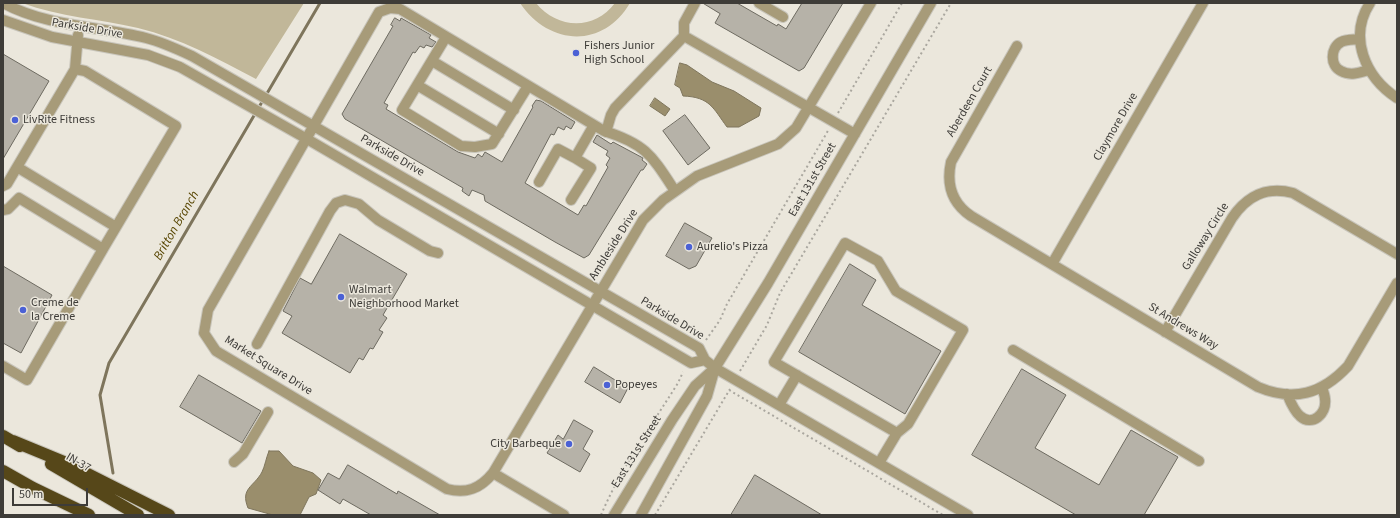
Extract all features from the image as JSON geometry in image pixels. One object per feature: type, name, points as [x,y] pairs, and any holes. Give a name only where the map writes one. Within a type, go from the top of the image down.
[{"type":"highway","name":"IN-37","points":[[8,438],[138,515]]},
{"type":"highway","points":[[8,438],[64,462],[169,515]]},
{"type":"highway","points":[[3,471],[33,488],[74,515]]},
{"type":"highway","points":[[33,488],[90,515]]},
{"type":"street","name":"Parkside Drive","points":[[3,3],[43,19],[80,27],[130,34],[164,44],[192,56],[699,348],[705,360],[691,363],[196,75],[165,61],[133,51],[34,32],[3,20]]},
{"type":"street","points":[[606,132],[611,115],[615,108],[684,36],[684,23],[695,3]]},
{"type":"street","points":[[758,3],[783,17]]},
{"type":"street","name":"Ambleside Drive","points":[[466,490],[487,481],[494,473],[643,220],[662,200],[697,176],[778,144],[796,128],[810,108],[871,3]]},
{"type":"street","name":"East 131st Street","points":[[614,515],[672,420],[696,386],[715,368],[768,283],[931,3]]},
{"type":"street","name":"Claymore Drive","points":[[1052,264],[1203,3]]},
{"type":"street","points":[[1370,3],[1364,15],[1360,39],[1364,58],[1368,70],[1380,85],[1397,98]]},
{"type":"street","name":"Market Square Drive","points":[[446,37],[400,9],[390,8],[380,12],[208,310],[204,333],[216,351],[252,373],[447,489],[459,492],[466,490]]},
{"type":"street","points":[[3,186],[7,184],[74,70],[80,27]]},
{"type":"street","points":[[684,36],[855,134]]},
{"type":"street","points":[[528,86],[492,144],[461,146],[402,110],[446,37],[606,132],[637,144],[653,158],[675,191]]},
{"type":"street","points":[[1360,39],[1341,42],[1337,46],[1332,57],[1333,62],[1336,68],[1349,74],[1368,70]]},
{"type":"street","name":"Aberdeen Court","points":[[949,172],[951,162],[1017,46]]},
{"type":"street","points":[[432,61],[514,110]]},
{"type":"street","points":[[3,366],[27,380],[176,126],[85,71],[74,70]]},
{"type":"street","points":[[417,85],[499,134]]},
{"type":"street","points":[[575,158],[594,125]]},
{"type":"street","points":[[539,182],[558,149],[575,158],[591,168],[572,200]]},
{"type":"street","points":[[17,167],[116,227]]},
{"type":"street","name":"St Andrews Way","points":[[949,172],[950,188],[958,205],[964,211],[1258,387],[1271,392],[1300,394],[1322,387],[1338,376],[1348,366],[1397,283]]},
{"type":"street","name":"Galloway Circle","points":[[1165,332],[1232,218],[1239,208],[1255,195],[1274,190],[1293,193],[1397,254]]},
{"type":"street","points":[[3,210],[8,209],[19,198],[103,249]]},
{"type":"street","points":[[257,344],[330,211],[336,203],[345,200],[359,204],[378,220],[430,251],[438,253]]},
{"type":"street","points":[[879,463],[897,433],[908,424],[963,330],[896,291],[878,261],[845,243],[774,362],[897,433]]},
{"type":"street","points":[[1013,350],[1200,461]]},
{"type":"street","points":[[705,360],[715,368],[968,515]]},
{"type":"street","name":"East 131st Street","points":[[641,515],[698,414],[707,396],[715,368]]},
{"type":"street","points":[[779,405],[797,375]]},
{"type":"street","points":[[1287,394],[1299,416],[1308,420],[1313,420],[1318,418],[1324,411],[1326,400],[1322,387]]},
{"type":"street","points":[[234,462],[244,454],[268,412]]},
{"type":"street","points":[[494,473],[564,515]]},
{"type":"path","points":[[706,340],[720,320],[726,304],[902,3]]},
{"type":"path","points":[[655,515],[767,325],[780,293],[951,3]]},
{"type":"path","points":[[601,515],[609,495],[683,372]]},
{"type":"path","points":[[729,390],[943,515]]},
{"type":"shaded area","points":[[22,3],[304,3],[256,79],[184,43],[154,32],[51,12]]},
{"type":"shaded area","points":[[520,3],[536,3],[554,18],[565,22],[576,23],[586,22],[597,18],[615,3],[630,3],[619,18],[606,28],[591,35],[576,36],[560,34],[546,28],[532,17]]},
{"type":"shaded area","points":[[680,63],[687,65],[712,82],[734,91],[761,108],[759,116],[739,127],[727,127],[714,109],[705,101],[683,96],[680,88],[675,85]]},
{"type":"shaded area","points":[[655,98],[670,109],[665,116],[650,106]]},
{"type":"shaded area","points":[[269,451],[279,451],[293,466],[313,473],[321,480],[316,494],[309,497],[300,515],[273,515],[248,508],[246,501],[247,492],[262,472]]},
{"type":"building","points":[[703,3],[737,3],[777,26],[778,24],[786,29],[802,3],[843,3],[804,68],[799,71],[715,23],[720,14]]},
{"type":"building","points":[[395,18],[400,21],[401,18],[431,35],[429,38],[436,42],[432,47],[426,45],[424,48],[420,46],[415,53],[413,52],[384,103],[388,105],[386,109],[458,152],[475,158],[478,154],[482,157],[485,152],[502,162],[533,107],[532,106],[536,100],[541,101],[575,122],[571,129],[566,126],[564,130],[558,127],[554,135],[551,134],[525,183],[578,215],[584,205],[586,206],[608,167],[606,165],[610,158],[606,155],[608,151],[593,142],[597,135],[611,144],[613,142],[643,158],[642,160],[647,164],[643,170],[641,170],[589,255],[584,258],[555,242],[485,201],[484,195],[472,190],[469,196],[462,191],[463,188],[345,119],[342,114],[393,26],[391,25]]},
{"type":"building","name":"LivRite Fitness","points":[[3,54],[49,81],[3,159]]},
{"type":"building","points":[[685,115],[710,148],[688,165],[663,131]]},
{"type":"building","name":"Aurelio's Pizza","points":[[685,223],[712,238],[696,266],[689,269],[666,256]]},
{"type":"building","name":"Walmart Neighborhood Market","points":[[340,234],[407,274],[383,315],[387,318],[379,330],[383,332],[373,349],[370,348],[363,360],[359,358],[350,373],[282,333],[292,316],[283,311],[300,278],[311,284]]},
{"type":"building","points":[[850,264],[876,280],[862,305],[941,351],[905,414],[799,352]]},
{"type":"building","name":"Creme de la Creme","points":[[3,266],[52,295],[21,353],[3,343]]},
{"type":"building","name":"Popeyes","points":[[594,367],[628,388],[620,403],[585,382]]},
{"type":"building","points":[[1022,369],[1066,395],[1035,448],[1099,485],[1131,430],[1178,457],[1144,515],[1076,515],[972,455]]},
{"type":"building","points":[[199,375],[261,411],[242,443],[180,407]]},
{"type":"building","name":"City Barbeque","points":[[574,420],[593,431],[583,449],[590,454],[580,472],[547,453],[558,435],[563,439]]},
{"type":"building","points":[[348,465],[397,494],[398,491],[440,515],[371,515],[343,499],[340,504],[318,490],[328,473],[339,479]]},
{"type":"building","points":[[755,475],[822,515],[731,515]]},
{"type":"waterway","name":"Britton Branch","points":[[113,473],[100,395],[109,363],[320,3]]},
{"type":"place","name":"Fishers Junior High School","points":[[576,53]]},
{"type":"place","name":"LivRite Fitness","points":[[15,120]]},
{"type":"place","name":"Aurelio's Pizza","points":[[689,247]]},
{"type":"place","name":"Walmart Neighborhood Market","points":[[341,297]]},
{"type":"place","name":"Creme de la Creme","points":[[23,310]]},
{"type":"place","name":"Popeyes","points":[[607,385]]},
{"type":"place","name":"City Barbeque","points":[[569,444]]}]
